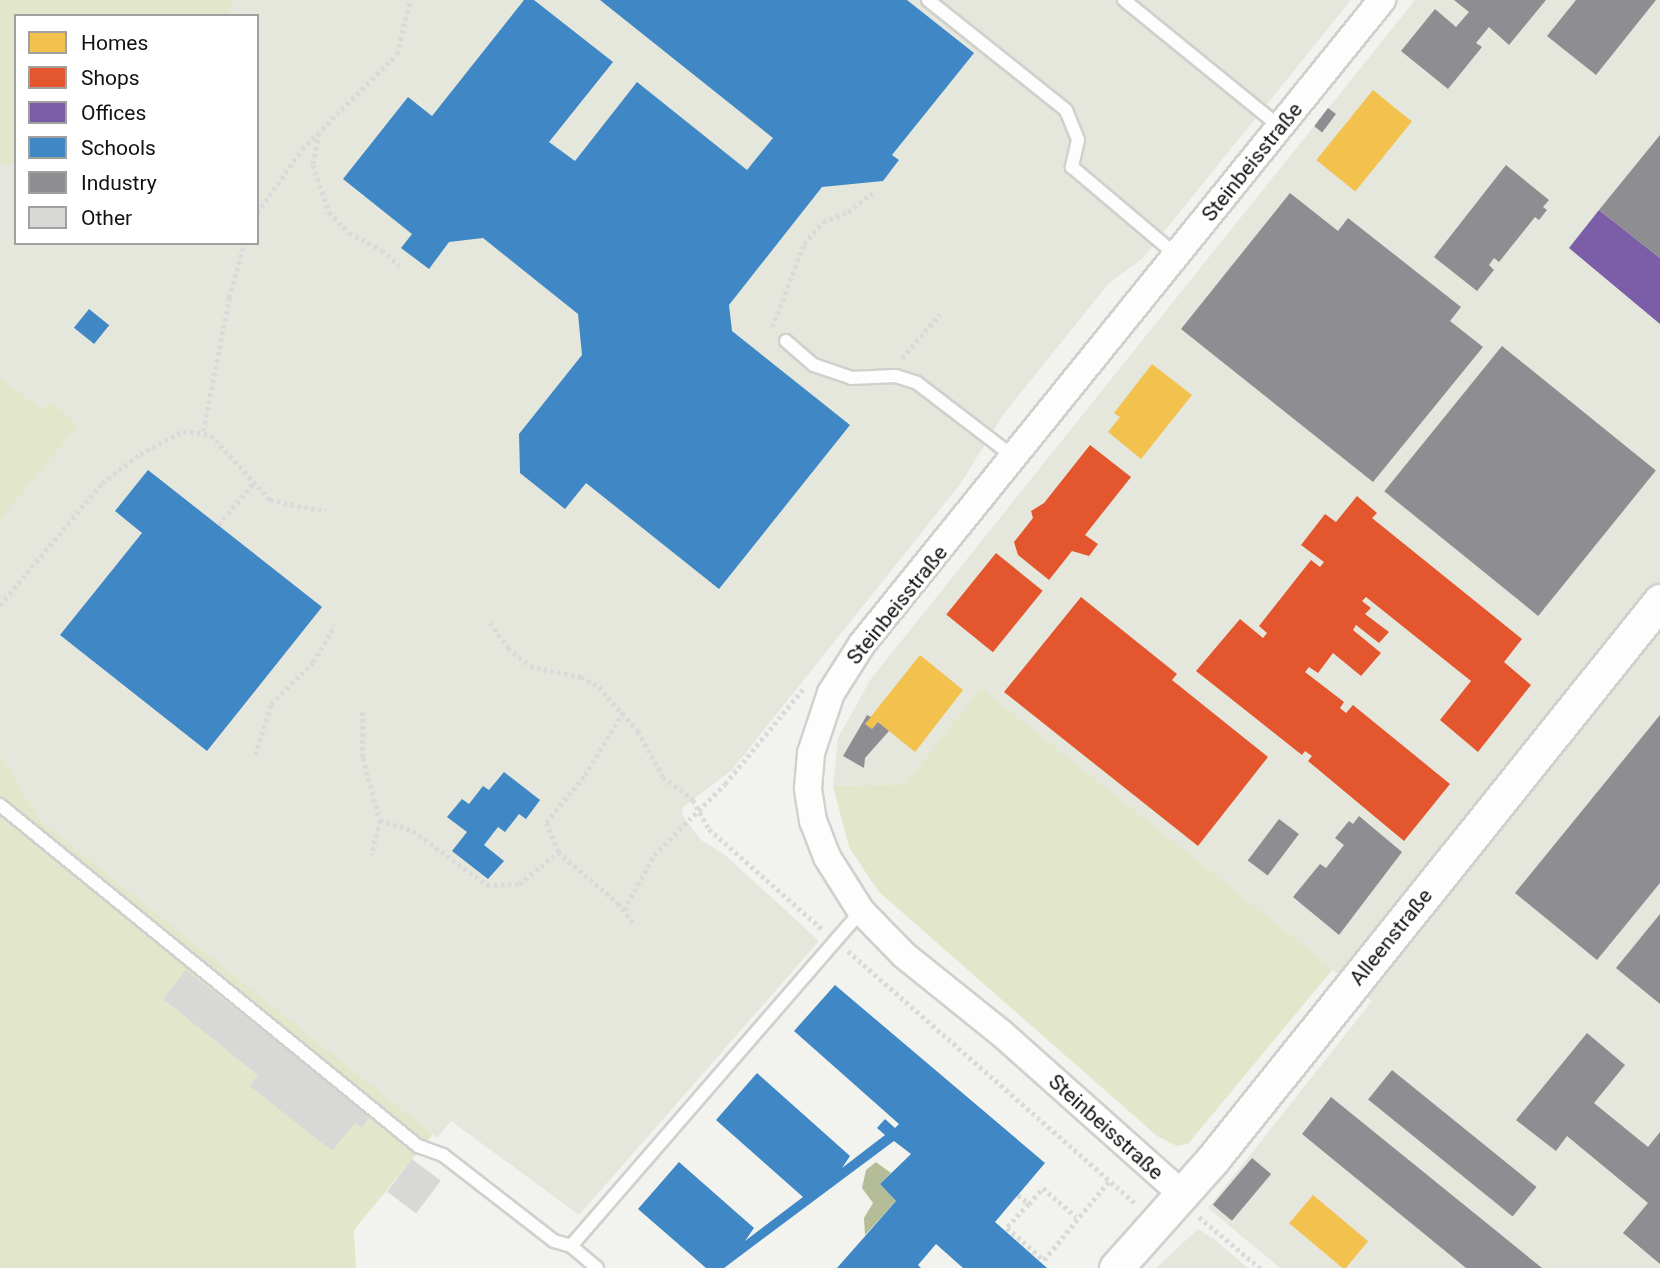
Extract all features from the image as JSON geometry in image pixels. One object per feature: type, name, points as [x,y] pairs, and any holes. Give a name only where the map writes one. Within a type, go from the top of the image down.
[{"type":"street","name":"Steinbeisstraße","points":[[1187,1210],[1001,1033],[904,956],[861,911],[827,857],[813,821],[809,780],[816,732],[850,661],[1382,0]]},
{"type":"street","name":"Alleenstraße","points":[[1116,1268],[1158,1222],[1187,1210],[1660,601]]},
{"type":"lane","points":[[928,0],[1066,110],[1078,140],[1072,167],[1176,256]]},
{"type":"lane","points":[[1124,0],[1280,128]]},
{"type":"lane","points":[[786,341],[819,367],[856,380],[896,376],[923,386],[1015,458]]},
{"type":"lane","points":[[0,805],[336,1074],[418,1146],[443,1155],[554,1241],[571,1246],[596,1268]]},
{"type":"lane","points":[[571,1246],[861,911]]},
{"type":"path","points":[[259,210],[284,170],[321,129],[397,54],[410,0]]},
{"type":"path","points":[[321,129],[313,165],[326,205],[349,233],[382,250],[400,266]]},
{"type":"path","points":[[786,341],[771,329],[799,251],[822,222],[853,210],[872,193]]},
{"type":"path","points":[[203,431],[229,298],[243,245]]},
{"type":"path","points":[[875,378],[914,348],[940,314]]},
{"type":"path","points":[[0,604],[107,478],[178,433],[203,431],[219,442],[252,484],[277,503],[326,511]]},
{"type":"path","points":[[219,525],[252,484]]},
{"type":"path","points":[[489,623],[526,663],[593,682],[623,712],[663,777],[691,797],[709,830],[1158,1222]]},
{"type":"path","points":[[255,755],[271,704],[313,662],[335,625]]},
{"type":"path","points":[[363,712],[363,758],[380,820],[372,855]]},
{"type":"path","points":[[623,712],[585,775],[546,822],[558,852],[624,911],[635,925]]},
{"type":"path","points":[[624,911],[653,855],[698,810]]},
{"type":"path","points":[[380,820],[413,831],[494,888],[519,884],[558,852]]},
{"type":"path","points":[[1076,1217],[1043,1188],[1007,1228],[1044,1260],[1072,1228],[1076,1217],[1109,1180]]},
{"type":"path","points":[[1018,1195],[1028,1204]]},
{"type":"path","points":[[1187,1210],[1260,1268]]},
{"type":"shaded area","points":[[0,0],[234,0],[228,14],[14,14],[14,164],[0,165]]},
{"type":"shaded area","points":[[234,0],[1351,0],[1142,259],[1109,283],[1003,415],[961,483],[732,770],[683,807],[682,815],[701,840],[725,855],[819,941],[579,1215],[451,1121],[437,1138],[41,821],[0,754],[0,165],[14,164],[14,245],[259,245],[259,14],[228,14]]},
{"type":"shaded area","points":[[1415,0],[1660,0],[1660,1268],[1280,1268],[1208,1208],[1372,1001],[981,689],[905,784],[833,786],[838,738],[870,680]]},
{"type":"shaded area","points":[[0,377],[42,410],[50,401],[78,425],[0,520]]},
{"type":"shaded area","points":[[981,688],[1333,969],[1188,1144],[1177,1146],[1157,1136],[878,891],[849,847],[833,786],[905,784]]},
{"type":"shaded area","points":[[0,754],[41,821],[433,1134],[354,1230],[356,1268],[0,1268]]},
{"type":"shaded area","points":[[876,1162],[891,1173],[880,1184],[896,1201],[865,1235],[864,1218],[873,1203],[862,1188],[866,1170]]},
{"type":"shaded area","points":[[1198,1229],[1215,1240],[1248,1268],[1156,1268]]},
{"type":"building: Homes","points":[[1373,90],[1412,121],[1355,191],[1316,160]]},
{"type":"building: Homes","points":[[1152,364],[1192,395],[1141,459],[1108,432],[1120,417],[1114,413]]},
{"type":"building: Homes","points":[[920,655],[963,690],[915,752],[878,722],[872,729],[865,724]]},
{"type":"building: Homes","points":[[1313,1195],[1368,1241],[1346,1268],[1342,1268],[1289,1223]]},
{"type":"building: Shops","points":[[1090,445],[1131,477],[1085,535],[1098,544],[1089,556],[1072,551],[1049,580],[1018,555],[1014,542],[1033,518],[1031,511],[1044,503]]},
{"type":"building: Shops","points":[[1357,496],[1377,513],[1372,518],[1522,639],[1504,662],[1531,685],[1478,752],[1440,720],[1471,681],[1366,597],[1362,601],[1371,608],[1365,614],[1389,632],[1379,643],[1356,625],[1353,630],[1381,653],[1361,676],[1333,653],[1318,673],[1309,667],[1305,672],[1344,702],[1340,708],[1346,713],[1353,705],[1450,784],[1404,841],[1308,761],[1312,756],[1305,751],[1302,755],[1196,671],[1240,619],[1263,638],[1267,633],[1259,626],[1311,560],[1320,567],[1324,562],[1301,545],[1325,514],[1336,522]]},
{"type":"building: Shops","points":[[996,553],[1043,591],[993,652],[946,614]]},
{"type":"building: Shops","points":[[1081,597],[1177,674],[1172,680],[1268,757],[1198,846],[1004,692]]},
{"type":"building: Offices","points":[[1599,210],[1660,258],[1660,324],[1569,248]]},
{"type":"building: Schools","points":[[524,0],[534,0],[613,62],[549,142],[575,161],[637,82],[747,170],[773,138],[600,0],[907,0],[974,53],[892,155],[899,160],[883,181],[822,187],[729,305],[732,331],[850,425],[719,589],[586,483],[565,509],[520,473],[519,434],[582,355],[578,314],[483,238],[449,242],[429,269],[401,248],[412,234],[343,179],[408,97],[432,116]]},
{"type":"building: Schools","points":[[89,309],[109,325],[94,344],[74,328]]},
{"type":"building: Schools","points":[[148,470],[322,607],[207,751],[60,635],[142,533],[115,511]]},
{"type":"building: Schools","points":[[504,772],[540,800],[526,819],[519,814],[505,832],[498,827],[484,845],[504,861],[488,879],[452,851],[467,832],[447,817],[462,799],[469,804],[483,786],[489,790]]},
{"type":"building: Schools","points":[[835,985],[1045,1163],[995,1222],[1047,1268],[963,1268],[936,1244],[918,1265],[921,1268],[837,1268],[896,1201],[880,1184],[911,1154],[894,1141],[724,1268],[706,1268],[638,1209],[679,1162],[754,1228],[745,1241],[803,1197],[716,1120],[757,1073],[850,1156],[842,1168],[885,1135],[877,1128],[885,1119],[895,1128],[899,1124],[794,1031]]},
{"type":"building: Industry","points":[[1454,0],[1546,0],[1509,45],[1489,27],[1476,43],[1482,47],[1448,89],[1401,51],[1435,9],[1456,27],[1469,12]]},
{"type":"building: Industry","points":[[1576,0],[1656,0],[1596,75],[1547,36]]},
{"type":"building: Industry","points":[[1328,108],[1336,114],[1322,132],[1314,126]]},
{"type":"building: Industry","points":[[1660,135],[1660,258],[1599,210]]},
{"type":"building: Industry","points":[[1506,165],[1549,200],[1543,207],[1547,210],[1539,220],[1535,217],[1499,262],[1494,258],[1489,265],[1494,270],[1477,291],[1434,257]]},
{"type":"building: Industry","points":[[1290,193],[1338,231],[1348,218],[1461,307],[1450,321],[1483,347],[1373,482],[1181,329]]},
{"type":"building: Industry","points":[[1502,346],[1656,471],[1538,616],[1384,491]]},
{"type":"building: Industry","points":[[867,715],[871,717],[865,724],[872,729],[878,722],[889,731],[865,758],[864,768],[843,756]]},
{"type":"building: Industry","points":[[1660,715],[1660,883],[1597,960],[1515,893]]},
{"type":"building: Industry","points":[[1359,816],[1402,852],[1339,935],[1293,897],[1320,864],[1326,868],[1344,845],[1335,838],[1349,821],[1353,824]]},
{"type":"building: Industry","points":[[1279,819],[1299,834],[1268,876],[1248,861]]},
{"type":"building: Industry","points":[[1660,914],[1660,1004],[1616,968]]},
{"type":"building: Industry","points":[[1587,1033],[1625,1065],[1594,1103],[1648,1147],[1660,1132],[1660,1264],[1623,1233],[1648,1203],[1567,1136],[1556,1151],[1516,1120]]},
{"type":"building: Industry","points":[[1392,1070],[1537,1187],[1513,1217],[1368,1100]]},
{"type":"building: Industry","points":[[1331,1097],[1542,1268],[1466,1268],[1302,1134]]},
{"type":"building: Industry","points":[[1252,1158],[1271,1174],[1232,1221],[1213,1205]]},
{"type":"building: Other","points":[[186,970],[364,1111],[369,1118],[362,1128],[355,1123],[332,1151],[250,1086],[258,1075],[163,999]]},
{"type":"building: Other","points":[[412,1159],[441,1181],[416,1213],[387,1192]]}]
